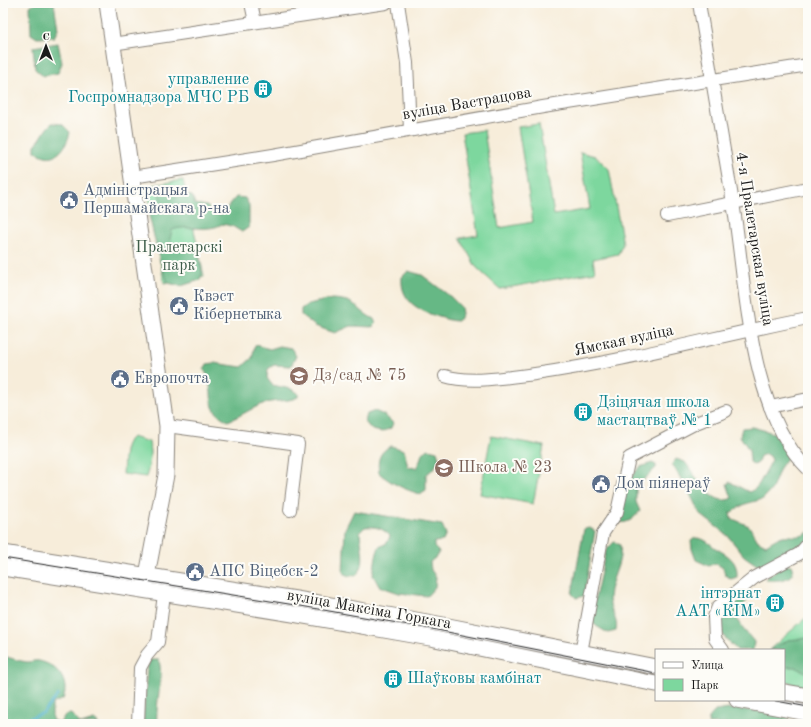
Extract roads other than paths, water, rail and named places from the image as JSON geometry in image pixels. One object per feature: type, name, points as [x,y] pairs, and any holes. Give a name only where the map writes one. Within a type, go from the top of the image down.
[{"type":"main road","points":[[107,3],[167,426],[166,475],[144,590]]},
{"type":"main road","name":"вуліца Максіма Горкага","points":[[3,553],[296,599],[433,623],[655,667]]},
{"type":"main road","name":"вуліца Максіма Горкага","points":[[3,568],[294,614],[430,638],[655,684]]},
{"type":"main road","points":[[785,691],[808,696]]},
{"type":"main road","points":[[742,701],[808,713]]},
{"type":"street","points":[[252,3],[255,22]]},
{"type":"street","points":[[112,44],[386,3]]},
{"type":"street","points":[[398,3],[407,63],[410,130]]},
{"type":"street","name":"4-я Пралетарская вуліца","points":[[699,3],[734,204],[751,329],[762,380],[770,407],[785,439],[808,469]]},
{"type":"street","name":"вуліца Вастрацова","points":[[132,177],[273,155],[410,130],[808,65]]},
{"type":"street","points":[[666,216],[734,204],[808,188]]},
{"type":"street","name":"Ямская вуліца","points":[[445,376],[456,380],[513,377],[594,365],[751,329],[808,318]]},
{"type":"street","points":[[770,407],[808,398]]},
{"type":"street","points":[[581,653],[603,533],[617,512],[629,458],[696,423],[726,411]]},
{"type":"street","points":[[167,426],[298,444],[290,510]]},
{"type":"street","points":[[722,649],[715,639],[714,617],[718,607],[754,578],[799,554],[808,544]]},
{"type":"street","points":[[138,724],[140,668],[147,654],[158,642],[164,594]]},
{"type":"street","points":[[294,614],[296,599]]},
{"type":"street","points":[[430,638],[433,623]]},
{"type":"street","points":[[785,691],[785,709]]},
{"type":"waterway","points":[[16,723],[43,713],[58,695]]},
{"type":"waterway","points":[[3,719],[17,724]]},
{"type":"tram line","points":[[3,558],[295,605],[432,629],[655,673]]},
{"type":"tram line","points":[[776,701],[808,707]]},
{"type":"place","name":"управление Госпромнадзора МЧС РБ","points":[[263,89]]},
{"type":"place","name":"Адміністрацыя Першамайскага р-на","points":[[69,200]]},
{"type":"place","name":"Квэст Кібернетыка","points":[[179,306]]},
{"type":"place","name":"Дз/сад № 75","points":[[299,376]]},
{"type":"place","name":"Европочта","points":[[120,379]]},
{"type":"place","name":"Дзіцячая школа мастацтваў № 1","points":[[583,412]]},
{"type":"place","name":"Школа № 23","points":[[444,468]]},
{"type":"place","name":"Дом піянераў","points":[[601,484]]},
{"type":"place","name":"АПС Віцебск-2","points":[[195,572]]},
{"type":"place","name":"інтэрнат ААТ «КІМ»","points":[[775,603]]},
{"type":"place","name":"Шаўковы камбінат","points":[[393,679]]},
{"type":"park label","name":"Пралетарскі парк","points":[[179,257]]}]
